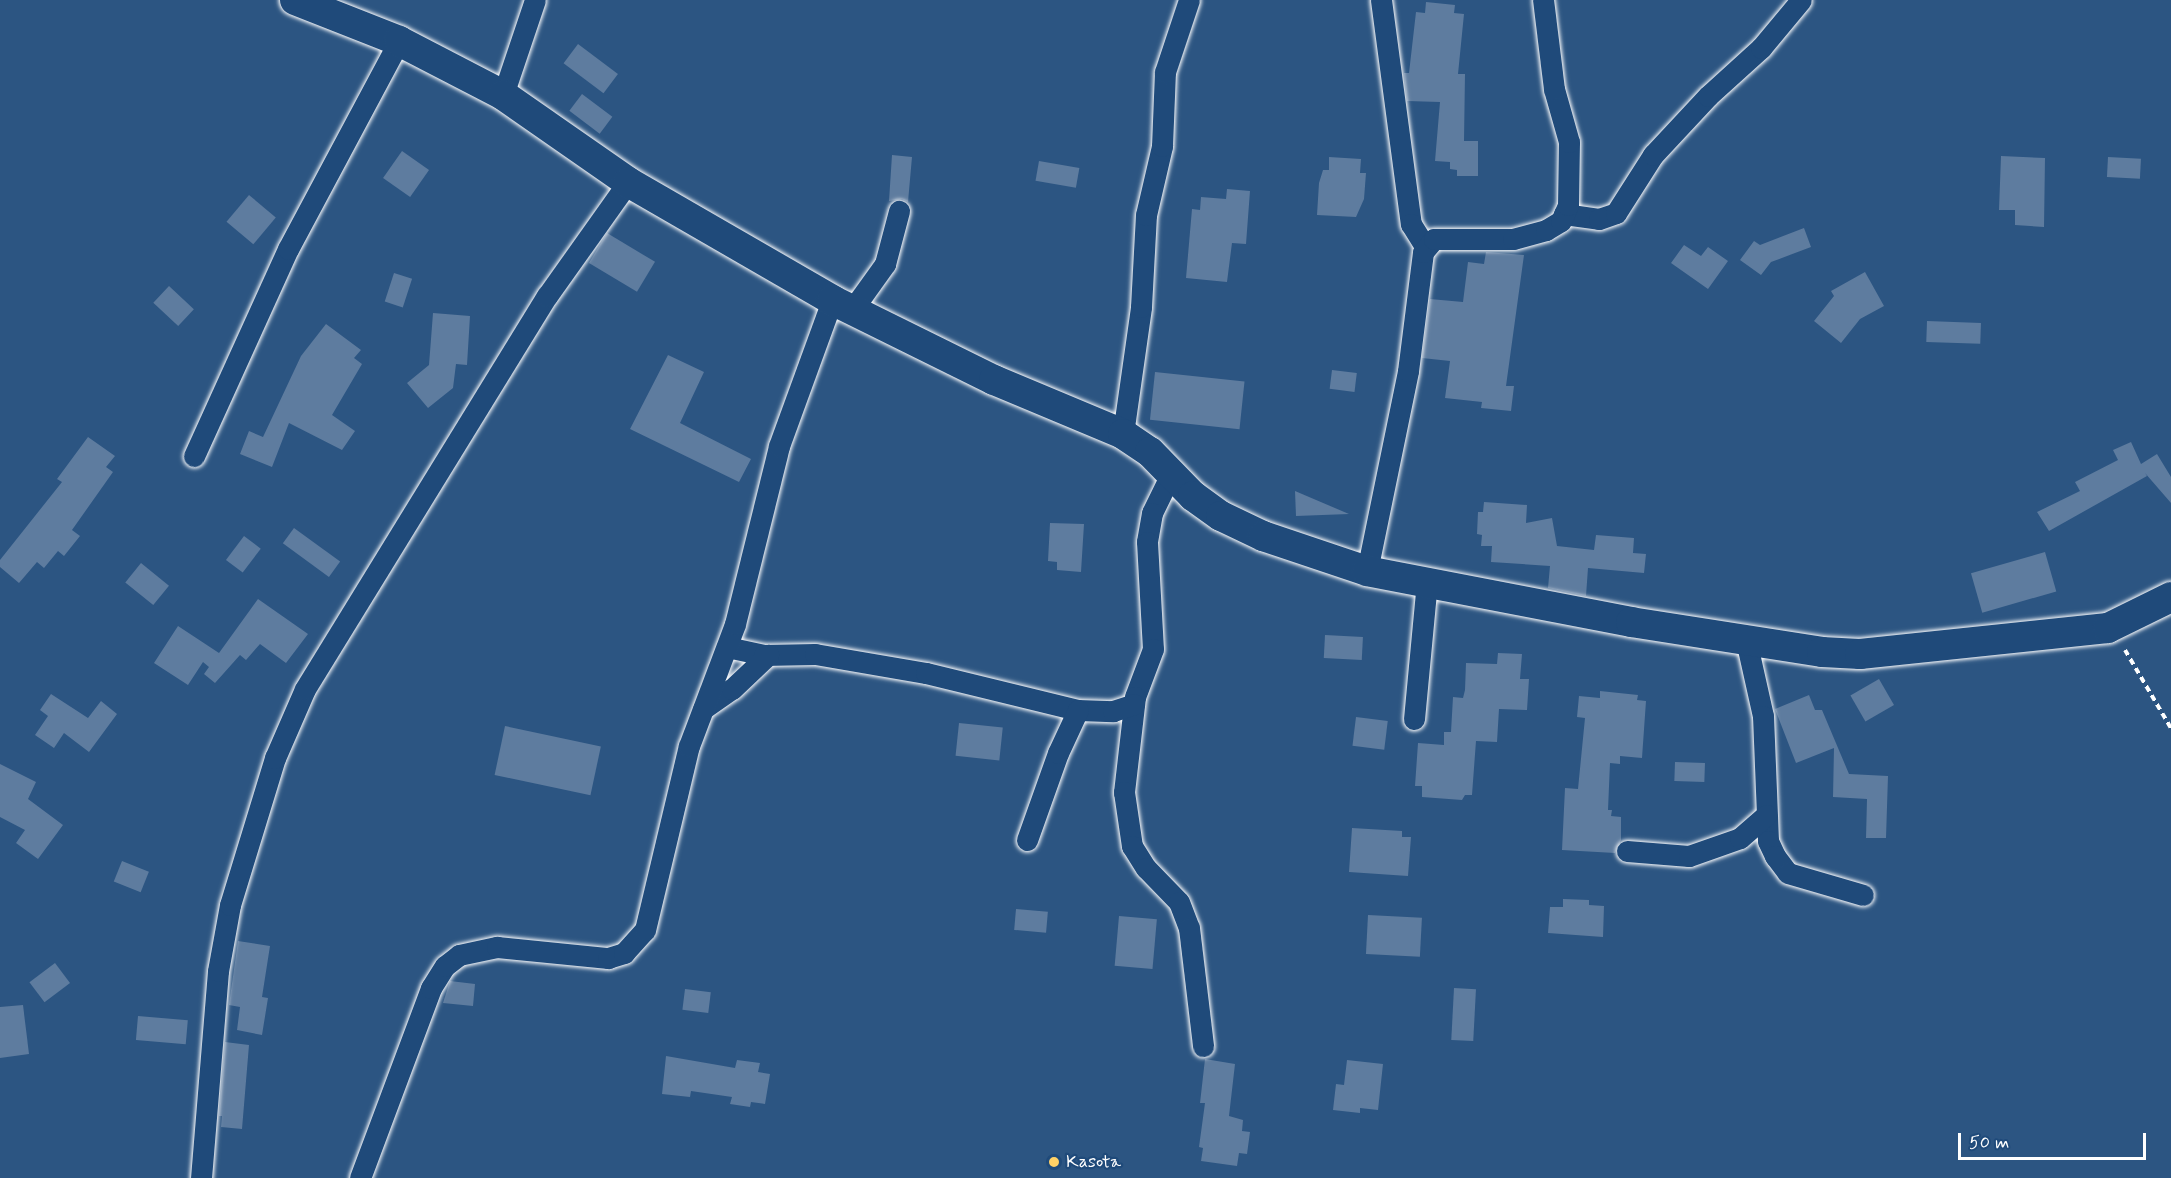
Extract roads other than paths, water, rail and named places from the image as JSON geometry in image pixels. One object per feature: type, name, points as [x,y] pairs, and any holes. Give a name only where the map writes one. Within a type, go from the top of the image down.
[{"type":"street","points":[[294,0],[399,41],[503,95],[628,183],[842,305],[1004,384],[1123,434],[1150,452],[1171,474],[1221,516],[1263,536],[1367,571],[1631,622],[1746,640],[1860,654],[2108,628],[2171,597]]},
{"type":"street","points":[[503,95],[535,0]]},
{"type":"street","points":[[1123,434],[1141,307],[1146,215],[1162,146],[1165,72],[1190,0]]},
{"type":"street","points":[[1381,0],[1411,224],[1426,248]]},
{"type":"street","points":[[1367,571],[1408,371],[1426,248],[1434,239],[1448,237],[1513,239],[1554,226],[1568,205],[1569,141],[1554,88],[1543,0]]},
{"type":"street","points":[[1564,214],[1599,219],[1616,213],[1653,155],[1761,48],[1800,0]]},
{"type":"street","points":[[194,456],[288,249],[399,41]]},
{"type":"street","points":[[201,1178],[222,949],[230,905],[275,758],[305,689],[547,296],[628,183]]},
{"type":"street","points":[[360,1178],[431,987],[445,966],[459,955],[497,947],[608,958],[624,953],[636,944],[645,930],[688,746],[727,647],[779,446],[842,305],[885,264],[899,211]]},
{"type":"street","points":[[1171,474],[1152,513],[1147,542],[1153,649],[1134,704],[1124,792],[1126,823],[1132,846],[1146,868],[1179,902],[1189,928],[1203,1046]]},
{"type":"street","points":[[1414,720],[1427,582]]},
{"type":"street","points":[[1746,640],[1763,717],[1768,841],[1788,873],[1863,895]]},
{"type":"street","points":[[727,647],[768,655],[815,654],[914,671],[1078,710],[1113,711],[1134,704]]},
{"type":"street","points":[[703,709],[732,689],[768,655]]},
{"type":"street","points":[[1027,840],[1058,753],[1078,710]]},
{"type":"street","points":[[1627,850],[1689,856],[1740,838],[1766,814]]},
{"type":"place","name":"Kasota","points":[[1054,1162]]}]
